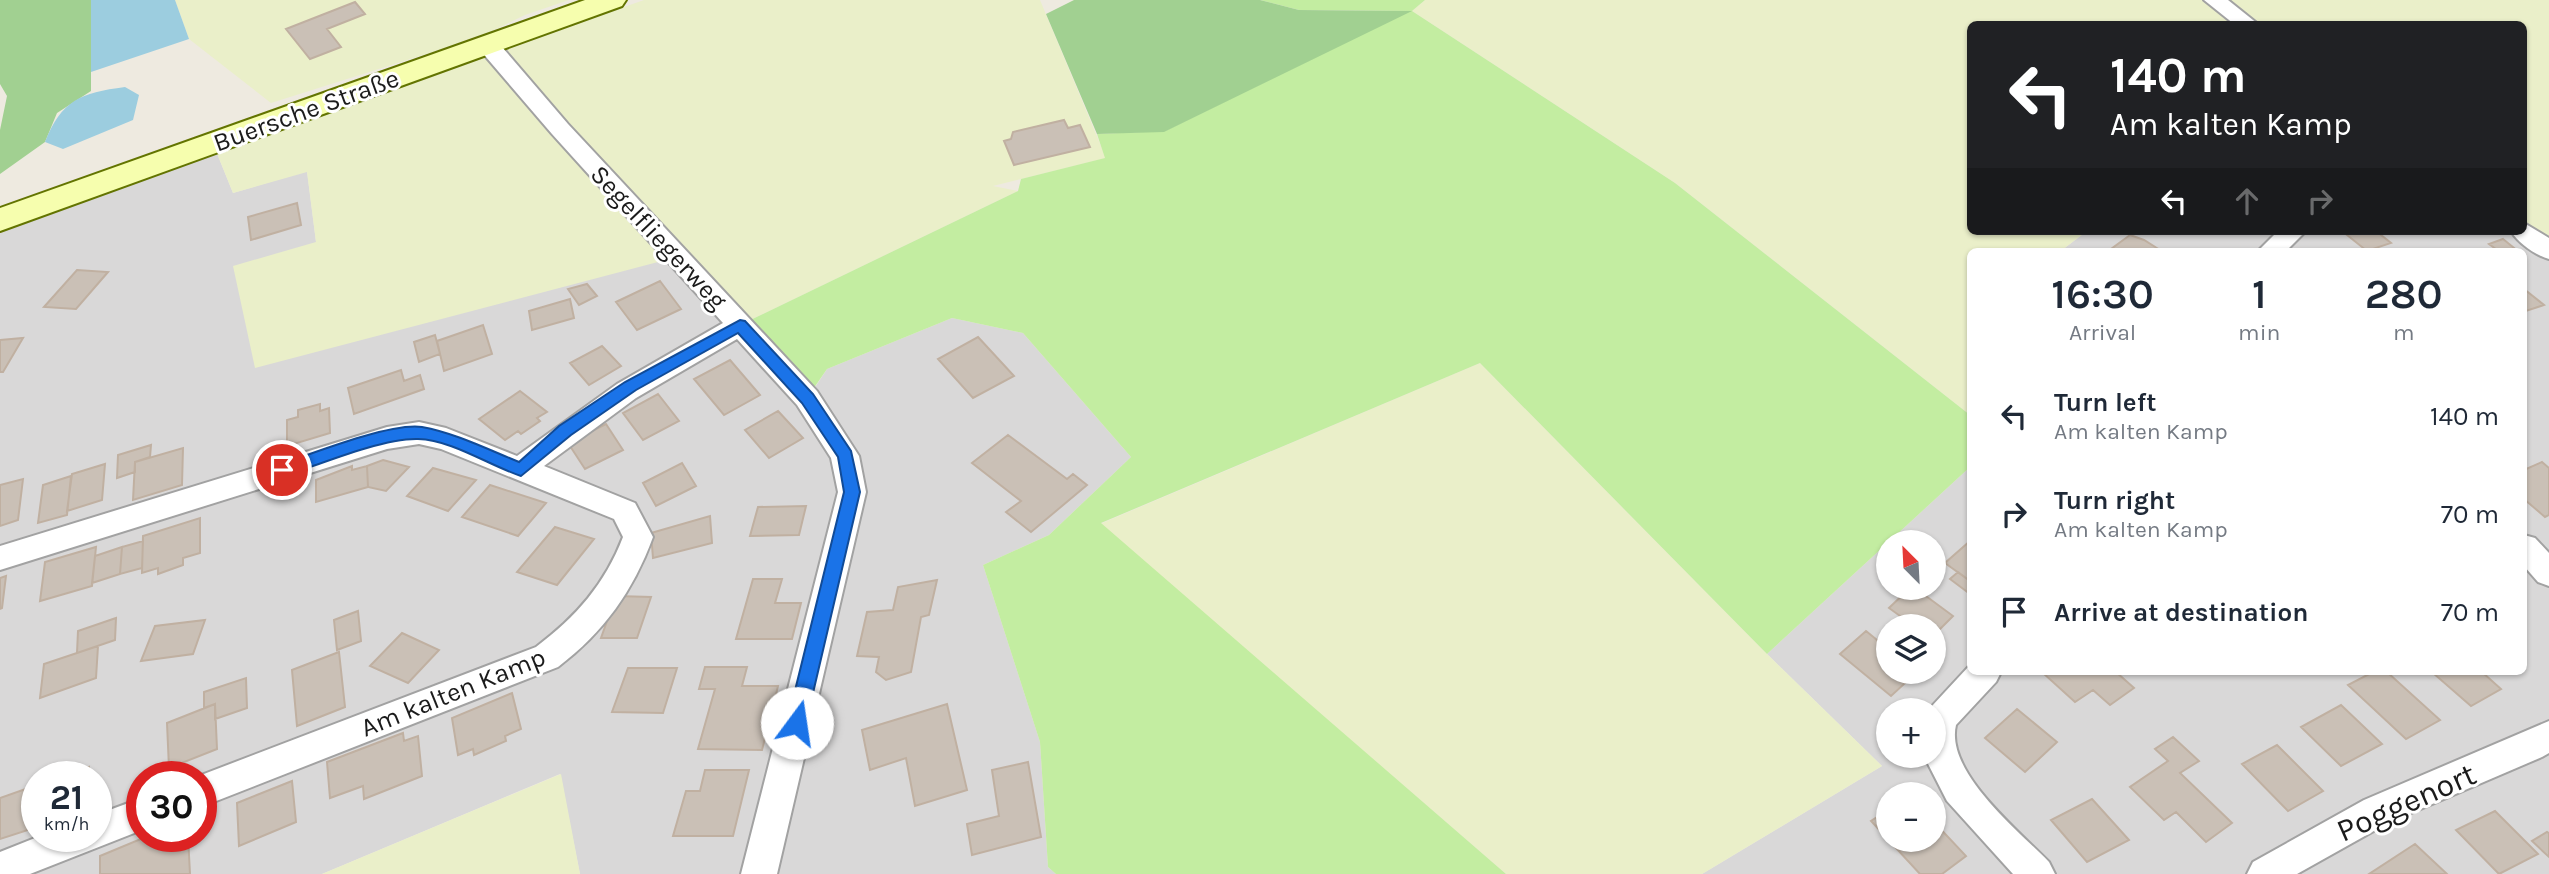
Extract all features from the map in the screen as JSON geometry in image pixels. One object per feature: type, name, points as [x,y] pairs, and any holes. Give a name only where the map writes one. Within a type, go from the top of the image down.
[{"type":"main road","name":"Buersche Straße","points":[[0,220],[612,0]]},
{"type":"street","points":[[2214,0],[2243,21]]},
{"type":"street","name":"Segelfliegerweg","points":[[488,45],[560,129],[815,410],[845,456],[852,492],[759,874]]},
{"type":"street","points":[[2527,234],[2549,250]]},
{"type":"street","points":[[2274,248],[2289,235]]},
{"type":"street","points":[[521,469],[565,430],[630,386],[740,325]]},
{"type":"street","name":"Am kalten Kamp","points":[[0,558],[387,438],[419,433],[446,439],[625,511],[638,537],[626,572],[581,633],[547,657],[217,785]]},
{"type":"street","points":[[2527,550],[2549,573]]},
{"type":"street","points":[[1982,675],[1948,707],[1937,736],[1941,761],[1960,789],[2036,874]]},
{"type":"street","name":"Poggenort","points":[[2265,874],[2313,845],[2392,804],[2525,750],[2549,736]]},
{"type":"street","points":[[0,869],[43,852]]},
{"type":"shaded area","points":[[216,151],[233,193],[307,171],[316,242],[677,257],[808,398],[827,369],[952,318],[1023,333],[1131,457],[1049,535],[983,565],[1040,742],[1048,867],[1056,874],[580,874],[560,774],[322,874],[0,874],[0,231]]},
{"type":"shaded area","points":[[2082,235],[2518,235],[2549,258],[2549,874],[1702,874],[1879,768],[1946,768],[1946,698],[1876,698],[1876,760],[1767,654],[1876,554],[1876,600],[1946,600],[1946,530],[1902,530],[1967,470],[1967,675],[2527,675],[2527,248],[2065,248]]},
{"type":"green space","points":[[0,0],[91,0],[91,91],[57,113],[45,142],[0,174],[0,130],[7,96],[0,84]]},
{"type":"green space","points":[[175,0],[569,0],[525,15],[480,37],[271,103],[189,39]]},
{"type":"green space","points":[[644,0],[1040,0],[1106,158],[993,186],[1018,191],[740,325],[677,257],[255,368],[233,266],[316,242],[307,172],[233,193],[216,151]]},
{"type":"green space","points":[[1074,0],[1260,0],[1299,10],[1412,11],[1164,132],[1097,134],[1046,14]]},
{"type":"green space","points":[[1260,0],[1425,0],[1412,11],[1675,183],[1967,413],[1967,470],[1902,530],[1876,530],[1876,554],[1767,654],[1480,363],[1101,523],[1506,874],[1056,874],[1048,867],[1040,742],[983,565],[1049,535],[1131,457],[1023,333],[952,318],[827,369],[807,398],[740,325],[1018,191],[1021,179],[1105,158],[1097,134],[1165,131],[1410,11],[1299,10]]},
{"type":"green space","points":[[1425,0],[2208,0],[2237,21],[1967,21],[1967,235],[2082,235],[2065,248],[1967,248],[1967,413],[1675,183],[1412,11]]},
{"type":"green space","points":[[2221,0],[2549,0],[2549,243],[2527,226],[2527,21],[2250,21]]},
{"type":"green space","points":[[1480,363],[1767,654],[1876,760],[1876,768],[1879,768],[1702,874],[1506,874],[1100,524]]},
{"type":"green space","points":[[561,774],[580,874],[322,874]]},
{"type":"water","points":[[91,0],[175,0],[189,39],[91,72]]},
{"type":"water","points":[[125,87],[139,95],[133,120],[63,149],[45,142],[58,117],[74,101],[96,92]]},
{"type":"building","points":[[355,2],[365,14],[327,29],[341,47],[310,59],[286,29]]},
{"type":"building","points":[[1064,120],[1068,128],[1080,125],[1090,147],[1014,165],[1004,141],[1011,139],[1013,132]]},
{"type":"building","points":[[297,203],[301,225],[251,240],[248,217]]},
{"type":"building","points":[[2130,235],[2157,248],[2112,248]]},
{"type":"building","points":[[2347,235],[2381,235],[2391,243],[2376,248],[2363,248]]},
{"type":"building","points":[[2503,239],[2514,248],[2494,248],[2489,244]]},
{"type":"building","points":[[77,270],[108,272],[76,309],[44,307]]},
{"type":"building","points":[[660,281],[681,309],[637,330],[616,302]]},
{"type":"building","points":[[587,284],[597,296],[579,305],[568,289]]},
{"type":"building","points":[[2527,291],[2544,305],[2527,311]]},
{"type":"building","points":[[570,299],[574,318],[532,330],[529,311]]},
{"type":"building","points":[[483,325],[492,354],[444,371],[437,341]]},
{"type":"building","points":[[435,335],[440,354],[419,362],[414,342]]},
{"type":"building","points":[[978,337],[1014,376],[973,398],[938,359]]},
{"type":"building","points":[[23,338],[3,372],[0,372],[0,340]]},
{"type":"building","points":[[602,346],[621,366],[589,385],[570,363]]},
{"type":"building","points":[[730,360],[760,395],[724,415],[694,379]]},
{"type":"building","points":[[401,370],[404,381],[420,375],[424,389],[354,414],[348,388]]},
{"type":"building","points":[[520,391],[547,412],[537,418],[540,421],[521,434],[518,431],[505,440],[479,419]]},
{"type":"building","points":[[658,394],[679,421],[643,440],[623,413]]},
{"type":"building","points":[[320,404],[320,411],[329,408],[330,433],[287,446],[287,420],[298,417],[298,410]]},
{"type":"building","points":[[778,411],[803,438],[769,458],[745,430]]},
{"type":"building","points":[[606,424],[623,450],[585,469],[568,443]]},
{"type":"building","points":[[1008,435],[1067,479],[1073,474],[1087,485],[1031,532],[1006,512],[1021,501],[972,463]]},
{"type":"building","points":[[151,445],[150,457],[135,462],[135,472],[117,478],[118,455]]},
{"type":"building","points":[[183,448],[182,485],[133,500],[135,462]]},
{"type":"building","points":[[383,460],[409,467],[386,491],[368,487],[367,466]]},
{"type":"building","points":[[2542,462],[2549,468],[2549,515],[2545,517],[2527,502],[2527,469]]},
{"type":"building","points":[[682,463],[696,486],[656,506],[643,483]]},
{"type":"building","points":[[105,464],[102,500],[67,511],[72,474]]},
{"type":"building","points":[[352,466],[352,470],[367,466],[368,487],[316,502],[316,480]]},
{"type":"building","points":[[433,468],[476,480],[448,511],[407,496]]},
{"type":"building","points":[[71,476],[67,515],[38,523],[43,485]]},
{"type":"building","points":[[23,479],[18,520],[0,526],[0,485]]},
{"type":"building","points":[[490,485],[546,503],[518,536],[462,517]]},
{"type":"building","points":[[806,506],[799,535],[750,536],[758,507]]},
{"type":"building","points":[[710,516],[712,543],[653,558],[651,533]]},
{"type":"building","points":[[200,518],[200,553],[183,558],[183,565],[158,574],[158,568],[142,573],[143,536]]},
{"type":"building","points":[[555,527],[594,539],[557,585],[517,572]]},
{"type":"building","points":[[143,541],[142,568],[120,574],[122,547]]},
{"type":"building","points":[[1967,544],[1967,579],[1946,562]]},
{"type":"building","points":[[96,547],[92,586],[40,601],[45,562]]},
{"type":"building","points":[[122,547],[120,574],[92,583],[95,556]]},
{"type":"building","points":[[1958,572],[1967,579],[1967,592],[1950,579]]},
{"type":"building","points":[[6,576],[2,608],[0,609],[0,578]]},
{"type":"building","points":[[753,579],[782,579],[775,603],[801,603],[792,639],[736,639]]},
{"type":"building","points":[[937,580],[929,615],[921,617],[911,672],[886,680],[876,672],[879,657],[857,656],[867,612],[893,610],[898,587]]},
{"type":"building","points":[[616,596],[651,597],[637,638],[601,638]]},
{"type":"building","points":[[1897,600],[1931,600],[1953,616],[1946,623],[1946,614],[1897,614],[1889,608]]},
{"type":"building","points":[[358,611],[361,641],[337,650],[334,620]]},
{"type":"building","points":[[116,618],[115,640],[77,653],[78,631]]},
{"type":"building","points":[[205,620],[193,654],[141,661],[155,626]]},
{"type":"building","points":[[1866,631],[1876,639],[1876,684],[1840,654]]},
{"type":"building","points":[[402,633],[439,650],[408,683],[370,666]]},
{"type":"building","points":[[98,646],[96,678],[40,698],[44,664]]},
{"type":"building","points":[[339,652],[345,707],[297,726],[292,670]]},
{"type":"building","points":[[705,667],[747,667],[742,686],[778,686],[762,750],[698,749],[715,689],[699,689]]},
{"type":"building","points":[[628,668],[677,668],[663,713],[612,712]]},
{"type":"building","points":[[2045,675],[2119,675],[2134,688],[2110,705],[2093,690],[2075,702]]},
{"type":"building","points":[[2367,675],[2390,675],[2440,720],[2406,739],[2348,685]]},
{"type":"building","points":[[2435,675],[2485,675],[2501,689],[2471,706]]},
{"type":"building","points":[[246,678],[247,708],[215,719],[215,704],[204,708],[204,692]]},
{"type":"building","points":[[1876,684],[1904,684],[1891,696]]},
{"type":"building","points":[[512,693],[521,729],[505,736],[506,741],[474,755],[473,749],[458,755],[452,718]]},
{"type":"building","points":[[215,704],[217,749],[187,761],[169,761],[167,723]]},
{"type":"building","points":[[947,704],[967,790],[915,806],[906,758],[870,770],[862,730]]},
{"type":"building","points":[[2341,705],[2382,744],[2341,766],[2301,727]]},
{"type":"building","points":[[2017,709],[2057,742],[2025,772],[1985,738]]},
{"type":"building","points":[[403,733],[404,741],[418,736],[422,776],[364,799],[363,786],[330,798],[327,762]]},
{"type":"building","points":[[2173,737],[2199,761],[2180,773],[2232,823],[2206,842],[2176,812],[2164,820],[2130,787],[2168,761],[2155,749]]},
{"type":"building","points":[[2277,745],[2323,791],[2288,811],[2242,764]]},
{"type":"building","points":[[1028,762],[1041,837],[972,855],[967,824],[999,816],[992,770]]},
{"type":"building","points":[[705,770],[749,770],[733,836],[673,836],[686,791],[700,791]]},
{"type":"building","points":[[292,781],[296,822],[239,846],[237,803]]},
{"type":"building","points":[[21,791],[21,832],[0,839],[0,798]]},
{"type":"building","points":[[2092,799],[2129,840],[2087,862],[2051,820]]},
{"type":"building","points":[[2495,811],[2538,854],[2499,874],[2456,830]]},
{"type":"building","points":[[2549,833],[2549,857],[2532,841]]},
{"type":"building","points":[[1946,835],[1966,856],[1942,874],[1920,874],[1900,852],[1946,852]]},
{"type":"building","points":[[2415,844],[2447,874],[2369,874]]},
{"type":"building","points":[[126,845],[126,852],[189,852],[190,874],[100,874],[100,856]]},
{"type":"route","points":[[282,470],[387,438],[419,433],[446,439],[521,469],[565,430],[630,386],[740,325],[807,398],[845,456],[852,492],[797,723]]}]
